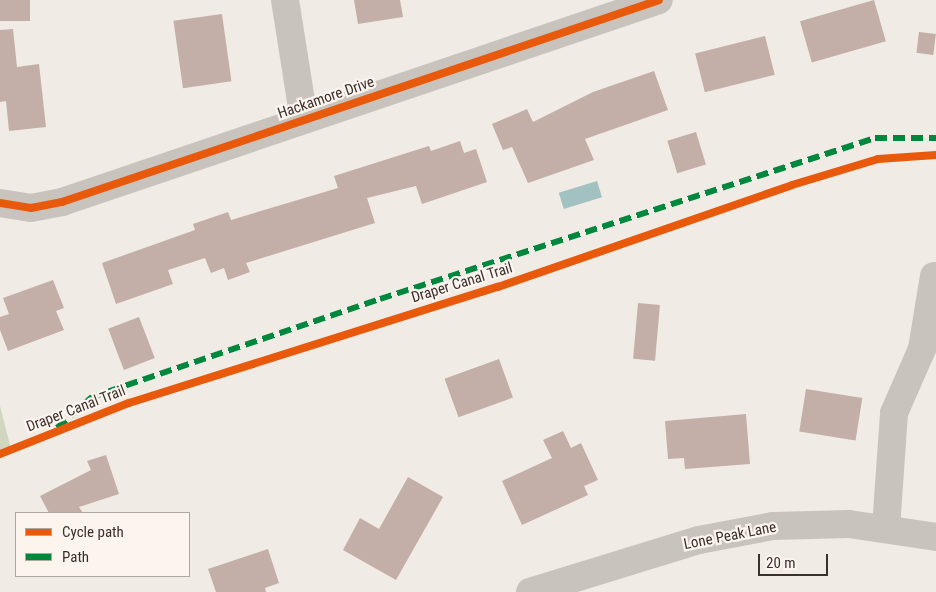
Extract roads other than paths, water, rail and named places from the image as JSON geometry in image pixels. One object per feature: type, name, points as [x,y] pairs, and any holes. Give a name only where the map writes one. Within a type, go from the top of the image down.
[{"type":"street","points":[[285,0],[304,120]]},
{"type":"street","name":"Hackamore Drive","points":[[0,203],[31,208],[62,202],[659,0]]},
{"type":"street","points":[[886,528],[894,413],[922,350],[934,276]]},
{"type":"street","name":"Lone Peak Lane","points":[[530,592],[662,550],[736,532],[811,524],[886,528],[936,537]]},
{"type":"water","points":[[597,181],[602,197],[564,209],[559,193]]}]
